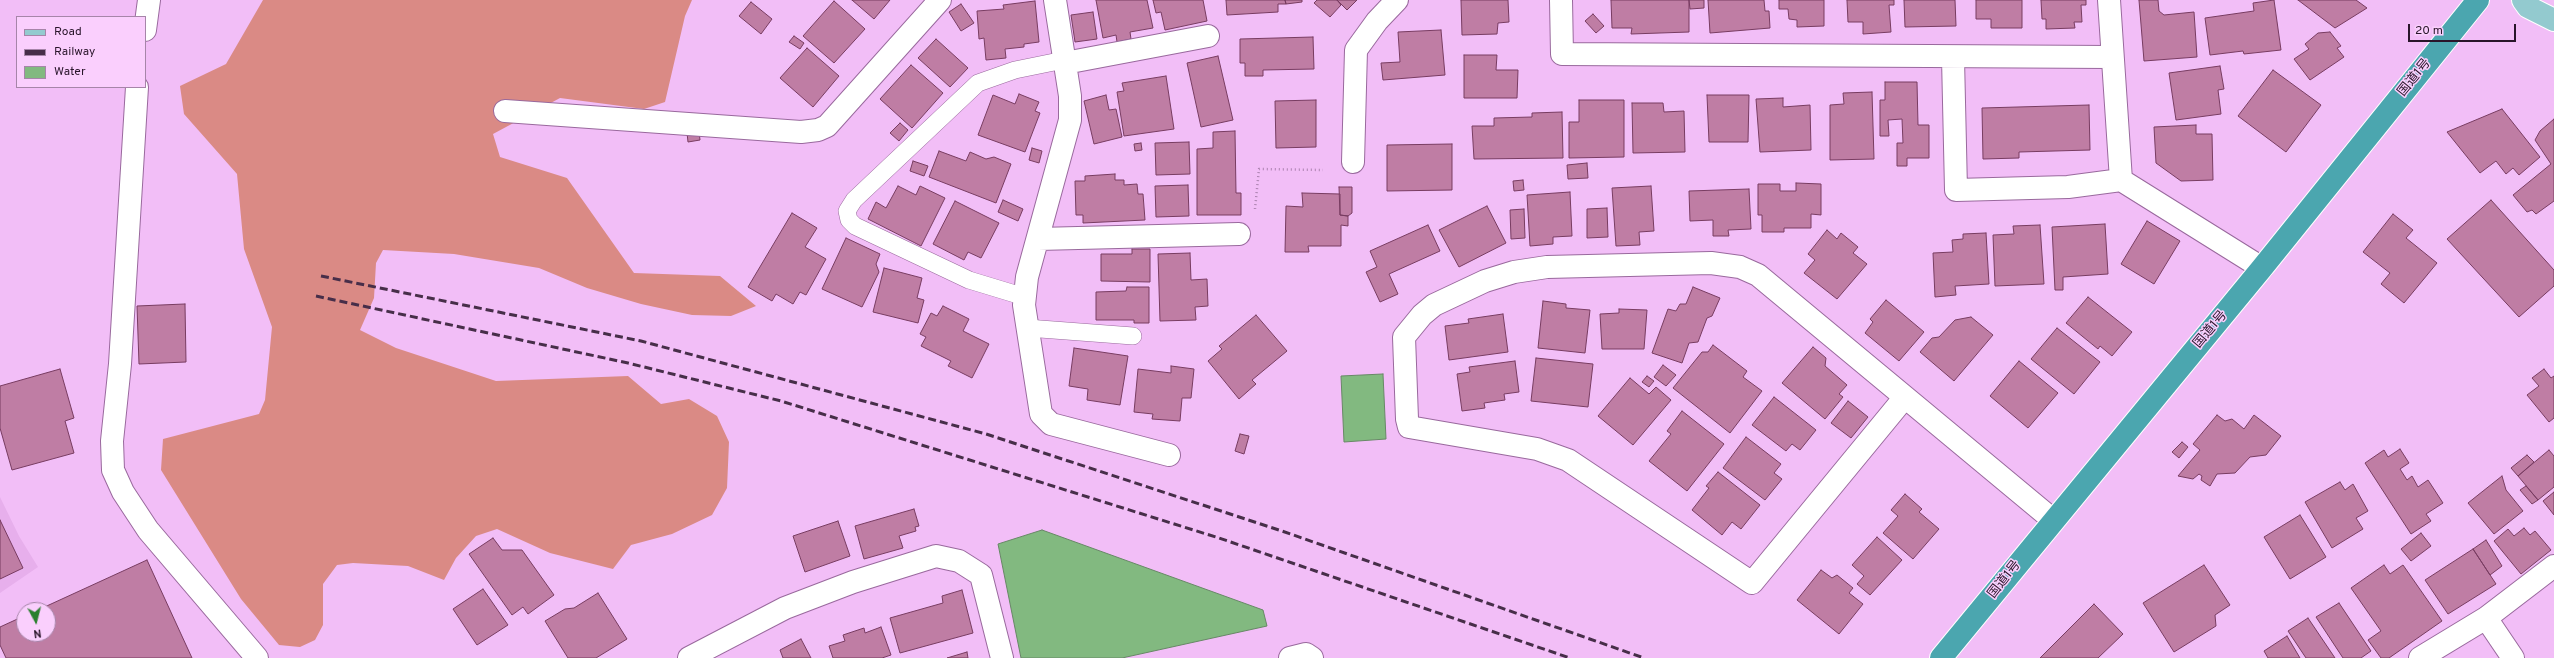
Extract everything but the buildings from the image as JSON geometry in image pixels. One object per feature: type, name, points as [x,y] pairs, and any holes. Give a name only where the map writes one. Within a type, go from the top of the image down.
[{"type":"highway","name":"国道1号","points":[[1941,658],[2053,520],[2262,268],[2478,0]]},
{"type":"main road","points":[[2523,0],[2528,7],[2554,20]]},
{"type":"street","points":[[146,22],[149,0]]},
{"type":"street","points":[[505,112],[801,132],[818,130],[828,126],[940,0]]},
{"type":"street","points":[[1055,0],[1070,96],[1070,120],[1027,277],[1024,297],[1027,328],[1041,414],[1051,424],[1169,455]]},
{"type":"street","points":[[1353,162],[1356,50],[1377,21],[1397,0]]},
{"type":"street","points":[[1561,0],[1562,54],[1953,58],[2111,57]]},
{"type":"street","points":[[2109,0],[2111,57],[2121,180]]},
{"type":"street","points":[[1065,62],[1208,36]]},
{"type":"street","points":[[1953,58],[1956,190],[2068,187],[2121,180],[2262,268]]},
{"type":"street","points":[[137,88],[120,364],[112,441],[113,470],[122,492],[148,530],[257,658]]},
{"type":"street","points":[[1038,239],[1239,234]]},
{"type":"street","points":[[1905,397],[1752,583],[1568,460],[1537,449],[1409,427],[1407,420],[1404,337],[1422,315],[1434,305],[1485,281],[1514,272],[1547,267],[1711,263],[1740,267],[1758,275],[1905,397],[2053,520]]},
{"type":"street","points":[[689,658],[785,608],[853,582],[936,556],[958,561],[981,575],[1002,658]]},
{"type":"street","points":[[2420,658],[2486,618],[2554,566]]},
{"type":"street","points":[[2486,618],[2513,658]]},
{"type":"street","points":[[1290,658],[1306,654],[1312,658]]},
{"type":"lane","points":[[1024,297],[968,280],[855,226],[849,220],[847,211],[854,200],[978,83],[1015,70],[1065,62]]},
{"type":"lane","points":[[1027,328],[1133,336]]},
{"type":"path","points":[[1239,234],[1253,234],[1259,169],[1323,170],[1353,162]]},
{"type":"shaded area","points":[[263,0],[692,0],[685,16],[665,102],[644,109],[560,98],[493,134],[500,157],[567,178],[634,273],[720,276],[756,306],[731,316],[692,315],[641,304],[587,288],[539,268],[454,254],[383,250],[376,263],[374,298],[360,330],[396,348],[496,381],[628,376],[661,404],[689,399],[717,416],[729,442],[727,488],[712,515],[672,534],[631,545],[613,569],[550,553],[497,529],[476,536],[456,558],[444,580],[408,566],[353,563],[337,565],[323,584],[323,625],[315,640],[300,647],[279,645],[241,599],[161,470],[163,439],[259,414],[265,400],[272,327],[244,249],[237,174],[184,114],[180,86],[226,64]]},
{"type":"shaded area","points":[[0,497],[19,536],[38,567],[0,593]]},
{"type":"water","points":[[1383,374],[1386,439],[1344,442],[1341,376]]},
{"type":"water","points":[[1042,530],[1263,610],[1267,626],[1122,658],[1021,658],[998,544]]},
{"type":"railway","points":[[321,276],[641,341],[986,434],[1282,531],[1644,658]]},
{"type":"railway","points":[[316,296],[628,363],[781,401],[1219,538],[1570,658]]}]
